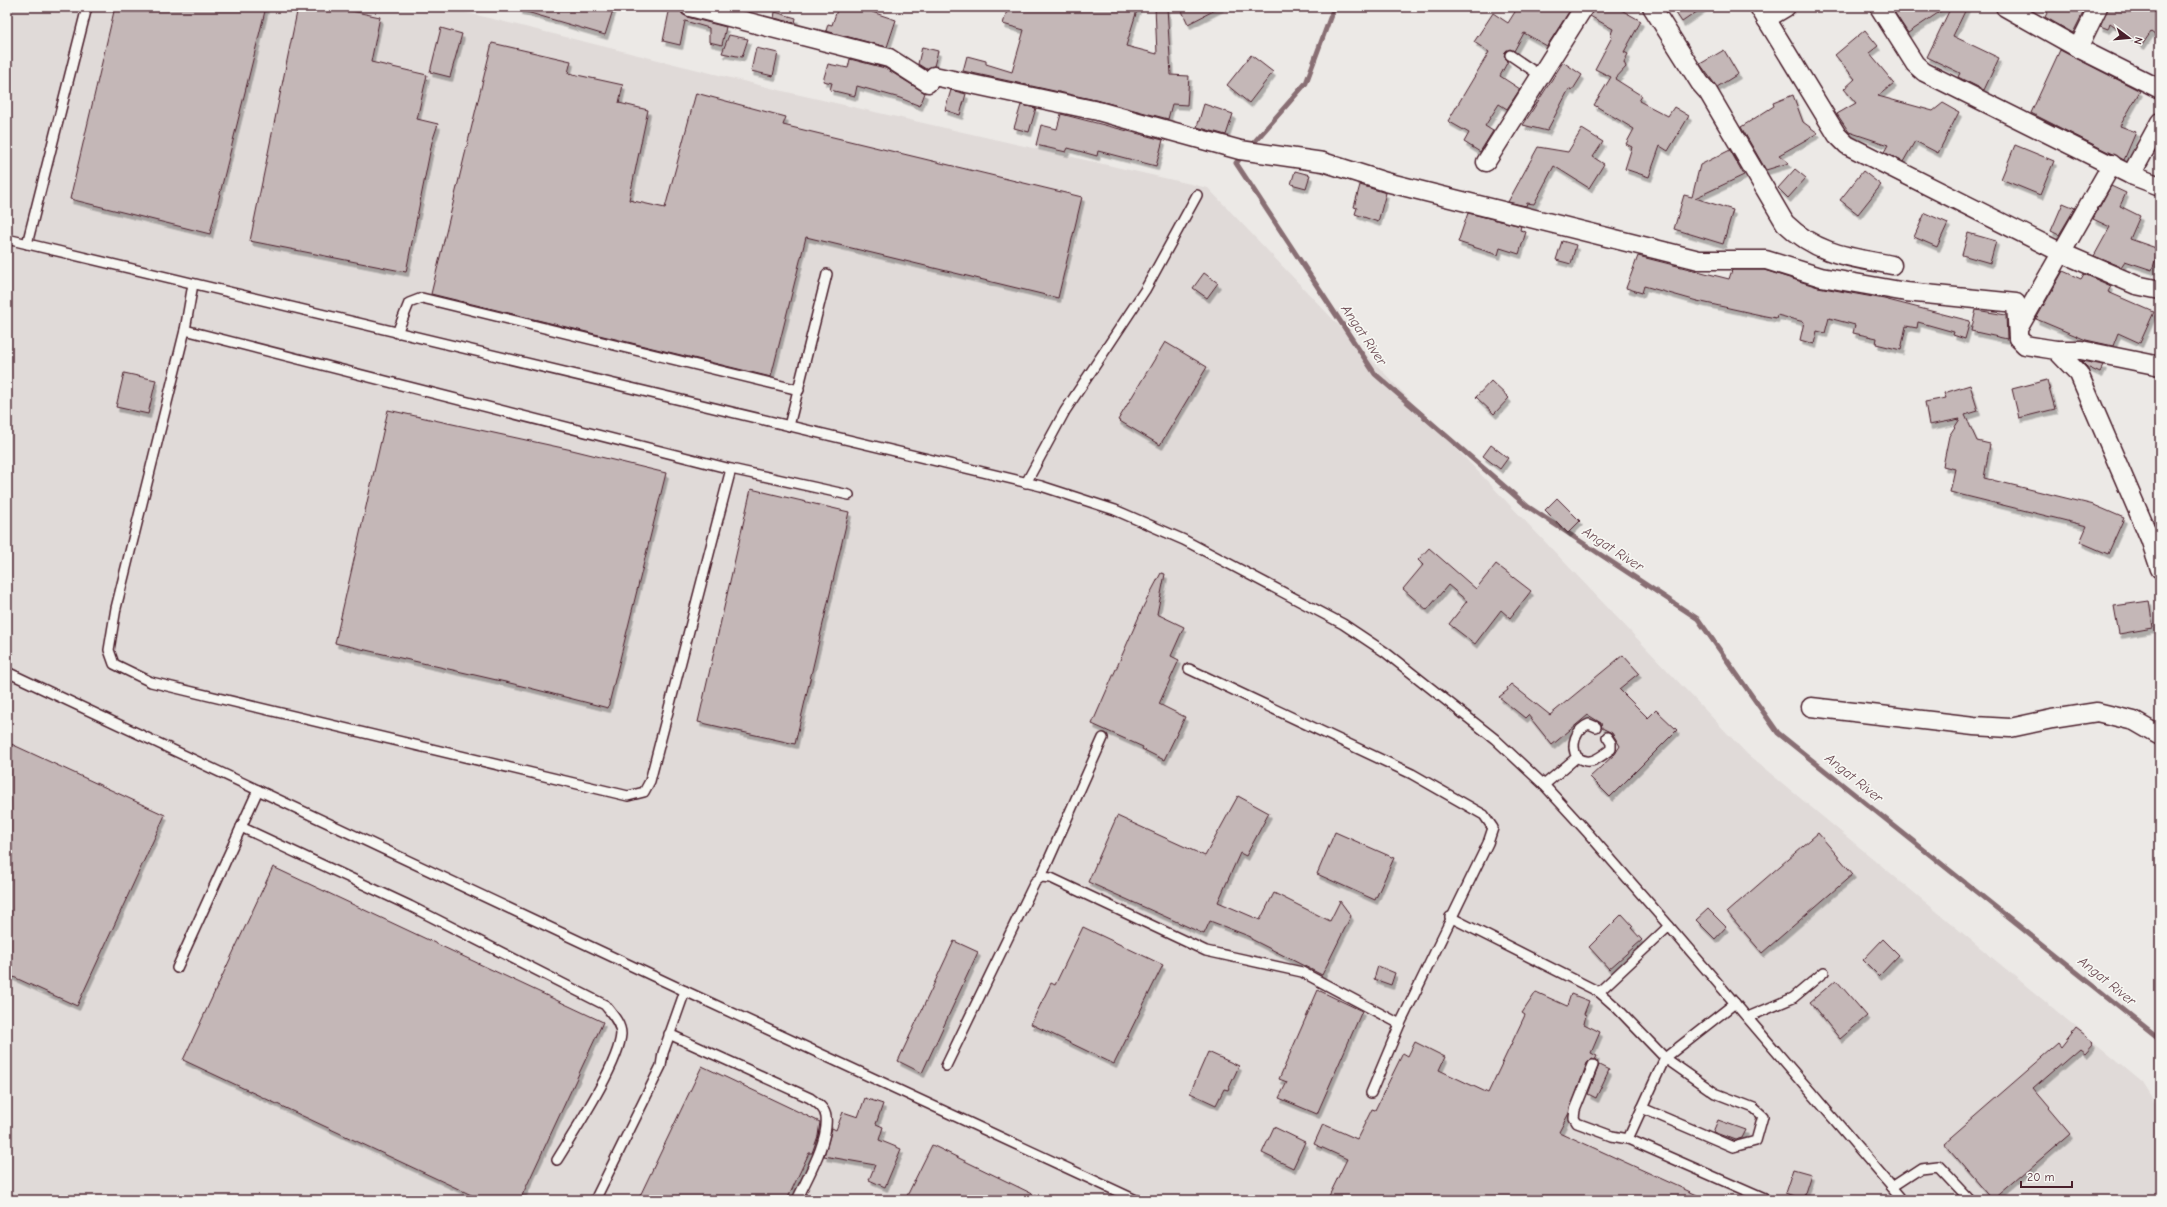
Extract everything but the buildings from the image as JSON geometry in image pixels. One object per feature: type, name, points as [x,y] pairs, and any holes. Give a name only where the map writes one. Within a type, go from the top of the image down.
[{"type":"street","points":[[690,7],[889,58],[928,82],[934,76],[1023,94],[1218,143],[1240,150],[1323,162],[1386,182],[1699,260],[1766,260],[1820,277],[1899,291],[2016,303],[2018,338],[2025,345],[2056,350],[2081,350],[2160,366]]},
{"type":"street","points":[[1486,162],[1584,7]]},
{"type":"street","points":[[1652,7],[1700,83],[1708,92],[1785,223],[1794,232],[1830,253],[1892,265]]},
{"type":"street","points":[[1786,7],[1763,13],[1837,135],[1847,144],[2062,253],[2136,285],[2160,290]]},
{"type":"street","points":[[1879,7],[1915,64],[1924,72],[2112,164],[2131,175],[2160,186]]},
{"type":"street","points":[[2005,7],[2078,48],[2160,89]]},
{"type":"street","points":[[2078,48],[2098,7]]},
{"type":"street","points":[[2131,175],[2160,122]]},
{"type":"street","points":[[2018,338],[2018,329],[2112,164]]},
{"type":"street","points":[[2056,350],[2079,374],[2147,532],[2160,569]]},
{"type":"street","points":[[1811,707],[1974,726],[2010,728],[2052,718],[2098,712],[2134,721],[2160,736]]},
{"type":"lane","points":[[27,244],[87,7]]},
{"type":"lane","points":[[1510,55],[1541,76]]},
{"type":"lane","points":[[1026,483],[1065,411],[1145,290],[1197,195]]},
{"type":"lane","points":[[7,240],[1026,483],[1116,510],[1184,540],[1343,624],[1385,652],[1495,739],[1544,785],[1669,926],[1903,1200]]},
{"type":"lane","points":[[789,426],[827,274]]},
{"type":"lane","points":[[193,284],[185,330],[116,608],[110,650],[114,664],[152,682],[628,796],[644,792],[650,781],[731,469]]},
{"type":"lane","points":[[397,333],[409,303],[422,298],[799,390]]},
{"type":"lane","points":[[185,330],[731,469],[848,495]]},
{"type":"lane","points":[[1189,669],[1412,774],[1484,815],[1493,828],[1488,843],[1450,917],[1400,1024],[1371,1093]]},
{"type":"lane","points":[[7,672],[685,991],[1136,1200]]},
{"type":"lane","points":[[1596,727],[1589,724],[1577,734],[1573,747],[1577,757],[1585,762],[1595,761],[1611,749],[1611,743],[1607,737]]},
{"type":"lane","points":[[946,1066],[1035,882],[1041,877],[1103,738]]},
{"type":"lane","points":[[1544,785],[1577,757]]},
{"type":"lane","points":[[177,968],[258,790]]},
{"type":"lane","points":[[242,827],[410,906],[605,1005],[616,1020],[621,1033],[612,1064],[558,1160]]},
{"type":"lane","points":[[1041,877],[1050,878],[1206,951],[1302,972],[1400,1024]]},
{"type":"lane","points":[[1450,917],[1599,992],[1617,1008],[1665,1058],[1715,1093],[1754,1108],[1763,1116],[1756,1141],[1734,1147],[1642,1108]]},
{"type":"lane","points":[[1599,992],[1669,926]]},
{"type":"lane","points":[[1748,1017],[1793,998],[1824,972]]},
{"type":"lane","points":[[595,1200],[661,1066],[663,1053],[669,1034],[685,991]]},
{"type":"lane","points":[[1628,1139],[1665,1058],[1735,1003]]},
{"type":"lane","points":[[669,1034],[810,1098],[821,1106],[826,1116],[823,1139],[797,1200]]},
{"type":"lane","points":[[1593,1065],[1575,1110],[1574,1118],[1577,1123],[1612,1136],[1628,1139],[1767,1200]]},
{"type":"lane","points":[[1892,1187],[1921,1168],[1938,1166],[1970,1200]]},
{"type":"shaded area","points":[[7,7],[444,7],[787,92],[1208,188],[1747,754],[2142,1082],[2160,1111],[2160,1200],[7,1200]]},
{"type":"waterway","name":"Angat River","points":[[1250,147],[1306,83],[1334,7]]},
{"type":"waterway","name":"Angat River","points":[[1243,155],[1236,163],[1375,374],[1527,506],[1698,619],[1778,733],[2160,1039]]}]
